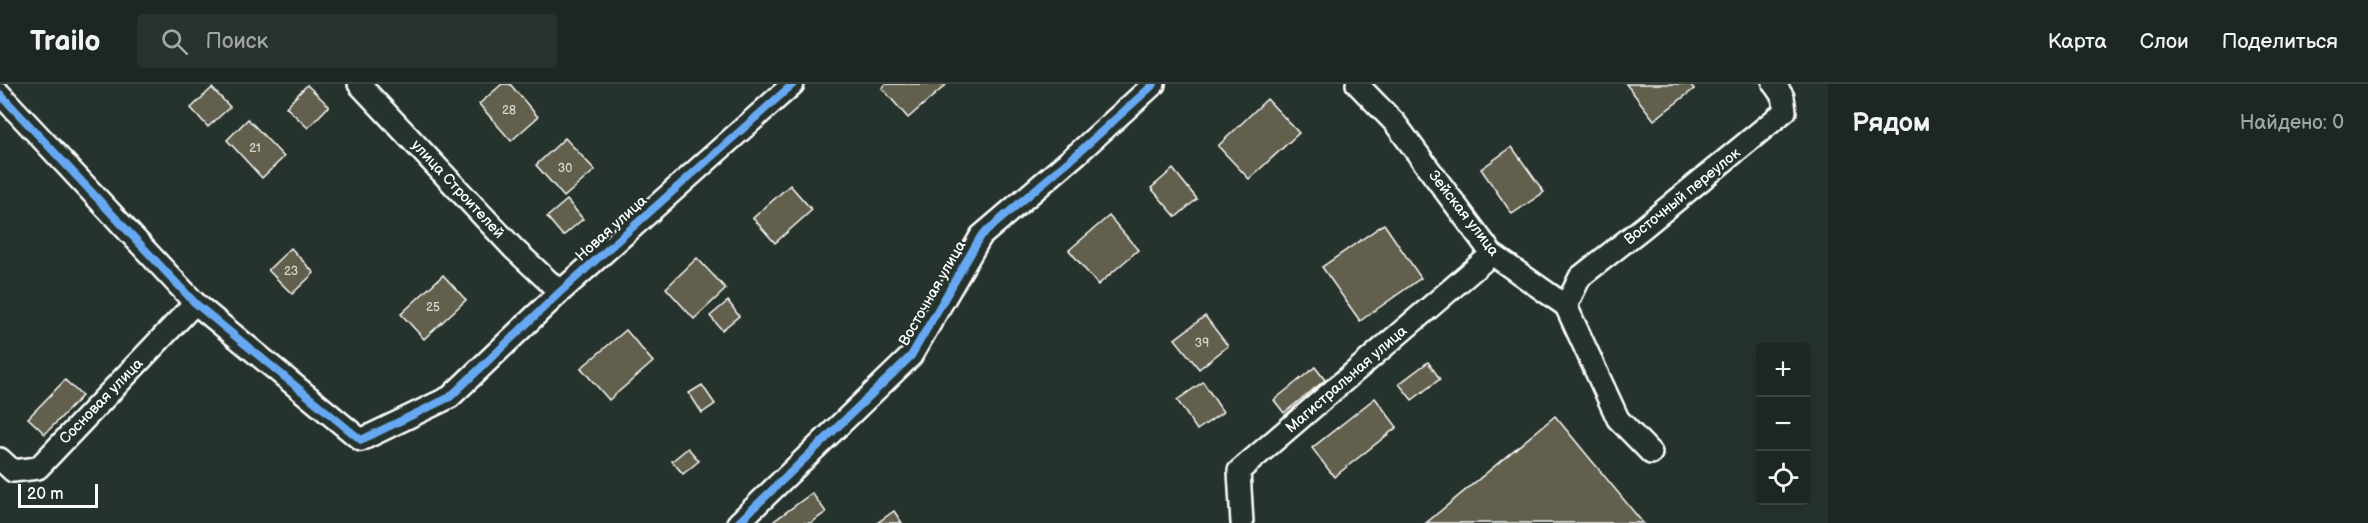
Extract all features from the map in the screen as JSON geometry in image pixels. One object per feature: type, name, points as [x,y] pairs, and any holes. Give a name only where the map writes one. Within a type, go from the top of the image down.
[{"type":"street","name":"улица Строителей","points":[[359,84],[514,249],[560,292]]},
{"type":"street","name":"Новая улица","points":[[195,303],[361,440],[450,397],[560,292],[793,84]]},
{"type":"street","name":"Восточная улица","points":[[738,523],[911,356],[981,236],[1154,84]]},
{"type":"street","name":"Зейская улица","points":[[1357,84],[1395,123],[1492,254],[1566,306]]},
{"type":"street","name":"Восточный переулок","points":[[1566,306],[1580,277],[1644,228],[1785,111],[1783,97],[1774,84]]},
{"type":"street","points":[[0,94],[195,303]]},
{"type":"street","name":"Магистральная улица","points":[[1242,523],[1239,471],[1492,254]]},
{"type":"street","name":"Сосновая улица","points":[[0,459],[13,471],[38,468],[195,303]]},
{"type":"street","points":[[1566,306],[1618,419],[1651,453]]},
{"type":"building","points":[[502,84],[510,84],[538,117],[511,141],[479,104]]},
{"type":"building","points":[[886,84],[947,84],[908,118],[882,88]]},
{"type":"building","points":[[1626,84],[1690,84],[1694,89],[1654,120]]},
{"type":"building","points":[[307,85],[329,106],[308,128],[286,107]]},
{"type":"building","points":[[212,88],[230,107],[208,127],[191,108]]},
{"type":"building","points":[[1267,99],[1299,133],[1249,179],[1218,146]]},
{"type":"building","points":[[248,119],[284,157],[262,178],[227,140]]},
{"type":"building","points":[[565,138],[595,170],[564,197],[536,165]]},
{"type":"building","points":[[1512,147],[1544,192],[1512,214],[1481,169]]},
{"type":"building","points":[[1173,169],[1197,199],[1176,217],[1151,188]]},
{"type":"building","points":[[790,185],[812,210],[775,243],[753,218]]},
{"type":"building","points":[[567,200],[583,219],[563,236],[547,217]]},
{"type":"building","points":[[1109,216],[1138,250],[1098,285],[1069,250]]},
{"type":"building","points":[[1384,224],[1421,278],[1360,321],[1322,267]]},
{"type":"building","points":[[291,248],[314,273],[292,294],[268,270]]},
{"type":"building","points":[[697,258],[726,289],[694,319],[666,288]]},
{"type":"building","points":[[443,275],[466,300],[424,339],[401,314]]},
{"type":"building","points":[[728,301],[739,316],[722,330],[710,316]]},
{"type":"building","points":[[1205,316],[1228,346],[1199,369],[1175,339]]},
{"type":"building","points":[[626,330],[653,362],[609,400],[581,368]]},
{"type":"building","points":[[1428,362],[1440,379],[1412,400],[1399,384]]},
{"type":"building","points":[[1315,367],[1325,380],[1284,413],[1274,400]]},
{"type":"building","points":[[65,380],[82,396],[45,434],[28,418]]},
{"type":"building","points":[[1203,382],[1223,412],[1197,430],[1177,400]]},
{"type":"building","points":[[702,385],[715,404],[702,413],[689,393]]},
{"type":"building","points":[[1375,398],[1397,427],[1334,477],[1312,448]]},
{"type":"building","points":[[1555,416],[1643,523],[1426,523]]},
{"type":"building","points":[[688,448],[699,461],[683,474],[672,461]]},
{"type":"building","points":[[812,493],[826,512],[811,523],[775,523],[774,521]]},
{"type":"building","points":[[894,511],[902,523],[877,523]]},
{"type":"cycle path","points":[[0,94],[195,303],[361,440],[450,397],[560,292],[793,84]]},
{"type":"cycle path","points":[[738,523],[911,356],[981,236],[1154,84]]}]
